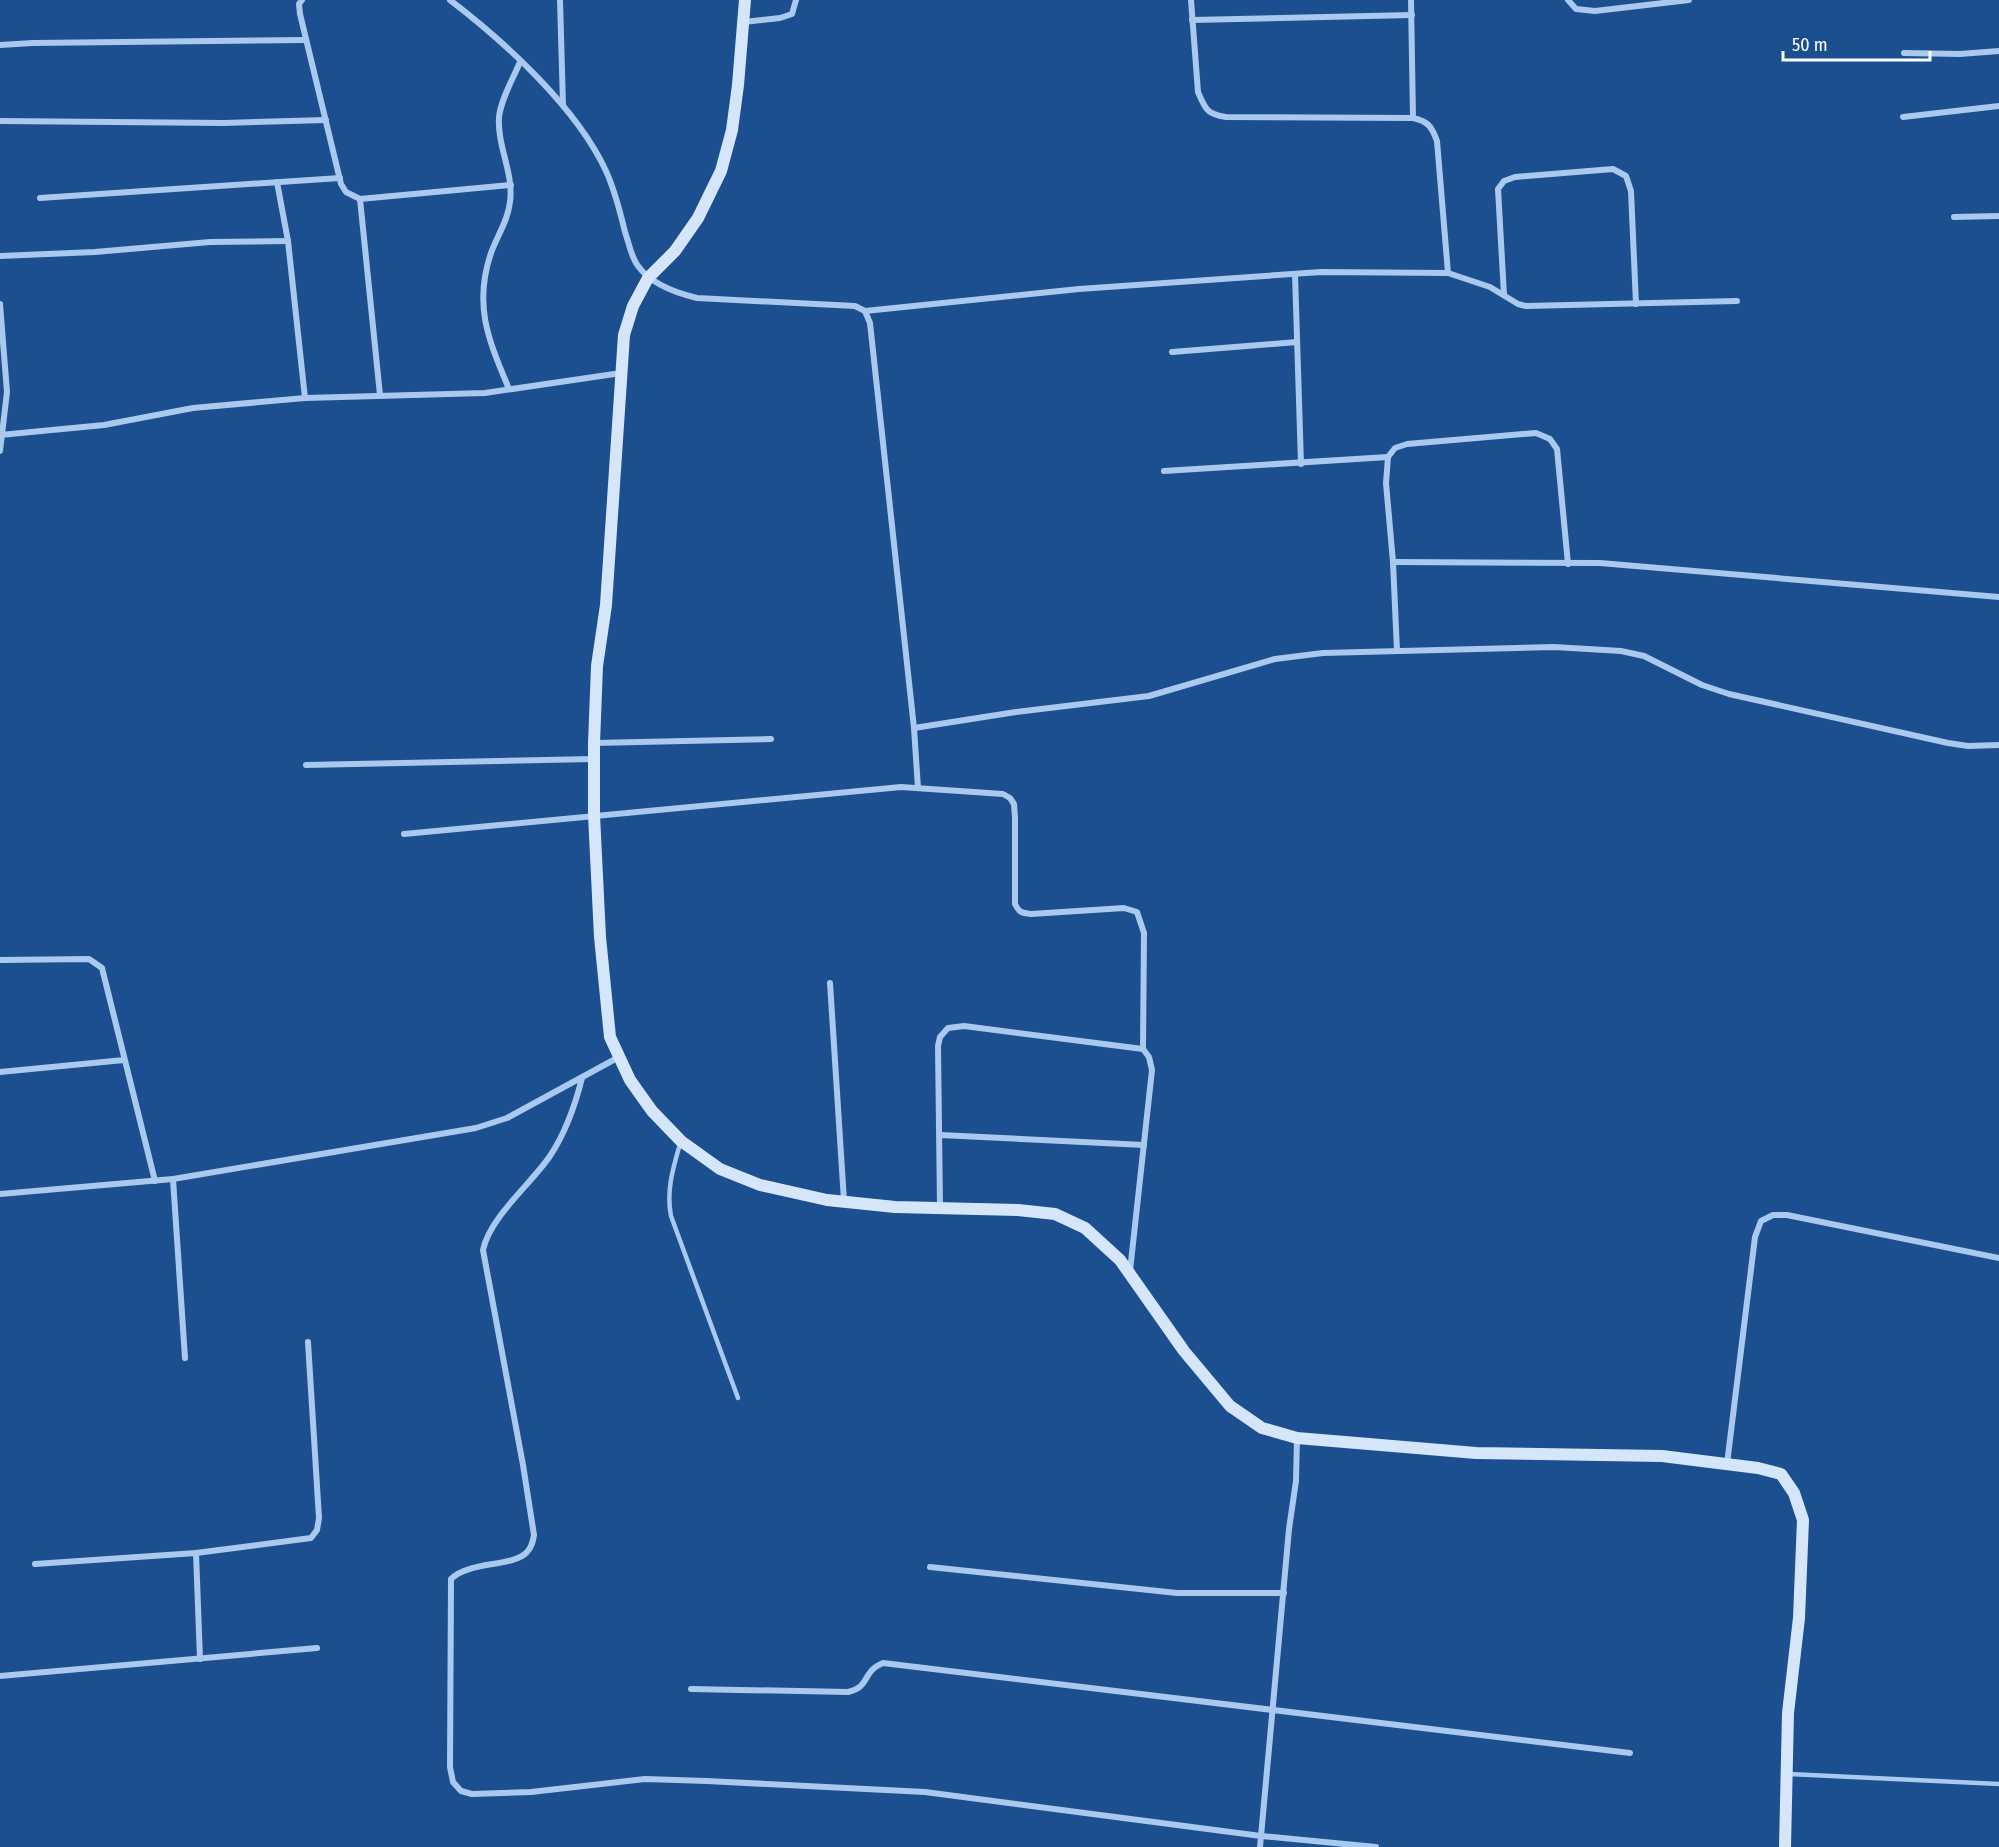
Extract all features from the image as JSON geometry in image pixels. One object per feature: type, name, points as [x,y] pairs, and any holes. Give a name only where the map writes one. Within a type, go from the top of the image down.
[{"type":"street","points":[[302,0],[299,4],[300,14],[340,178],[346,192],[360,198],[512,185]]},
{"type":"street","points":[[450,0],[491,31],[563,106],[602,162],[637,264],[648,278],[681,294],[697,298],[855,306],[865,311],[1079,288],[1321,272],[1448,273],[1471,279],[1526,306],[1737,301]]},
{"type":"street","points":[[560,0],[563,106]]},
{"type":"street","points":[[745,0],[732,130],[722,171],[698,218],[675,251],[648,278],[633,306],[624,335],[606,605],[597,666],[594,815],[600,938],[610,1037],[630,1080],[652,1111],[681,1142],[720,1169],[760,1185],[844,1202],[895,1207],[1018,1210],[1055,1214],[1085,1228],[1120,1260],[1184,1351],[1230,1406],[1262,1428],[1297,1438],[1476,1453],[1662,1456],[1758,1468],[1781,1474],[1794,1493],[1803,1520],[1799,1618],[1788,1713],[1785,1847]]},
{"type":"street","points":[[744,22],[780,18],[792,14],[796,0]]},
{"type":"street","points":[[1191,0],[1198,92],[1203,106],[1212,115],[1413,118],[1424,120],[1432,127],[1437,141],[1448,273]]},
{"type":"street","points":[[1412,0],[1413,118]]},
{"type":"street","points":[[1568,0],[1576,9],[1594,11],[1689,0]]},
{"type":"street","points":[[1192,20],[1412,15]]},
{"type":"street","points":[[0,45],[306,40]]},
{"type":"street","points":[[1904,53],[1960,54],[1999,51]]},
{"type":"street","points":[[509,389],[490,342],[482,304],[485,273],[492,251],[506,222],[512,185],[501,140],[499,116],[520,62]]},
{"type":"street","points":[[1902,117],[1999,106]]},
{"type":"street","points":[[0,121],[224,123],[326,120]]},
{"type":"street","points":[[1504,295],[1498,189],[1504,181],[1515,177],[1613,170],[1626,176],[1631,191],[1636,304]]},
{"type":"street","points":[[40,198],[340,178]]},
{"type":"street","points":[[277,182],[288,241],[305,398]]},
{"type":"street","points":[[360,198],[380,395]]},
{"type":"street","points":[[1954,217],[1999,216]]},
{"type":"street","points":[[0,256],[95,252],[210,242],[288,241]]},
{"type":"street","points":[[1295,274],[1301,464]]},
{"type":"street","points":[[0,304],[7,392],[0,451]]},
{"type":"street","points":[[865,311],[870,323],[914,728],[918,788]]},
{"type":"street","points":[[1172,352],[1297,342]]},
{"type":"street","points":[[2,435],[104,425],[193,408],[305,398],[485,393],[621,373]]},
{"type":"street","points":[[1397,651],[1393,562],[1386,483],[1388,457],[1395,448],[1407,444],[1536,433],[1550,439],[1557,449],[1568,564]]},
{"type":"street","points":[[1164,471],[1388,457]]},
{"type":"street","points":[[1393,562],[1600,563],[1999,597]]},
{"type":"street","points":[[914,728],[1016,712],[1149,696],[1293,655],[1554,647],[1621,651],[1644,656],[1702,685],[1764,703],[1948,743],[1968,746],[1999,745]]},
{"type":"street","points":[[594,743],[771,740]]},
{"type":"street","points":[[306,765],[594,759]]},
{"type":"street","points":[[404,834],[901,787],[1003,794],[1010,798],[1014,804],[1015,818],[1015,904],[1018,911],[1022,914],[1124,908],[1137,912],[1144,933],[1143,1049],[1149,1057],[1152,1070],[1130,1273]]},
{"type":"street","points":[[0,960],[89,959],[102,968],[154,1180]]},
{"type":"street","points":[[830,983],[844,1202]]},
{"type":"street","points":[[940,1208],[938,1046],[940,1037],[948,1028],[964,1026],[1143,1049]]},
{"type":"street","points":[[0,1194],[172,1179],[476,1128],[507,1118],[619,1058]]},
{"type":"street","points":[[0,1072],[124,1060]]},
{"type":"street","points":[[582,1078],[567,1127],[550,1156],[491,1229],[483,1250],[524,1465],[534,1534],[532,1545],[522,1557],[464,1570],[455,1574],[451,1579],[450,1767],[453,1782],[461,1791],[472,1794],[531,1792],[645,1779],[707,1780],[925,1792],[1262,1836],[1376,1847]]},
{"type":"street","points":[[940,1135],[1144,1145]]},
{"type":"street","points":[[172,1179],[185,1358]]},
{"type":"street","points":[[1726,1464],[1755,1237],[1761,1221],[1773,1215],[1787,1215],[1999,1258]]},
{"type":"street","points":[[35,1564],[196,1553],[310,1538],[316,1530],[319,1518],[308,1342]]},
{"type":"street","points":[[1260,1847],[1298,1460],[1297,1438]]},
{"type":"street","points":[[196,1553],[200,1659]]},
{"type":"street","points":[[930,1567],[1177,1593],[1284,1593]]},
{"type":"street","points":[[0,1676],[317,1648]]},
{"type":"street","points":[[691,1689],[848,1692],[857,1690],[873,1667],[883,1663],[1630,1753]]},
{"type":"lane","points":[[681,1142],[670,1180],[669,1207],[738,1398]]},
{"type":"lane","points":[[1787,1774],[1999,1785]]}]
